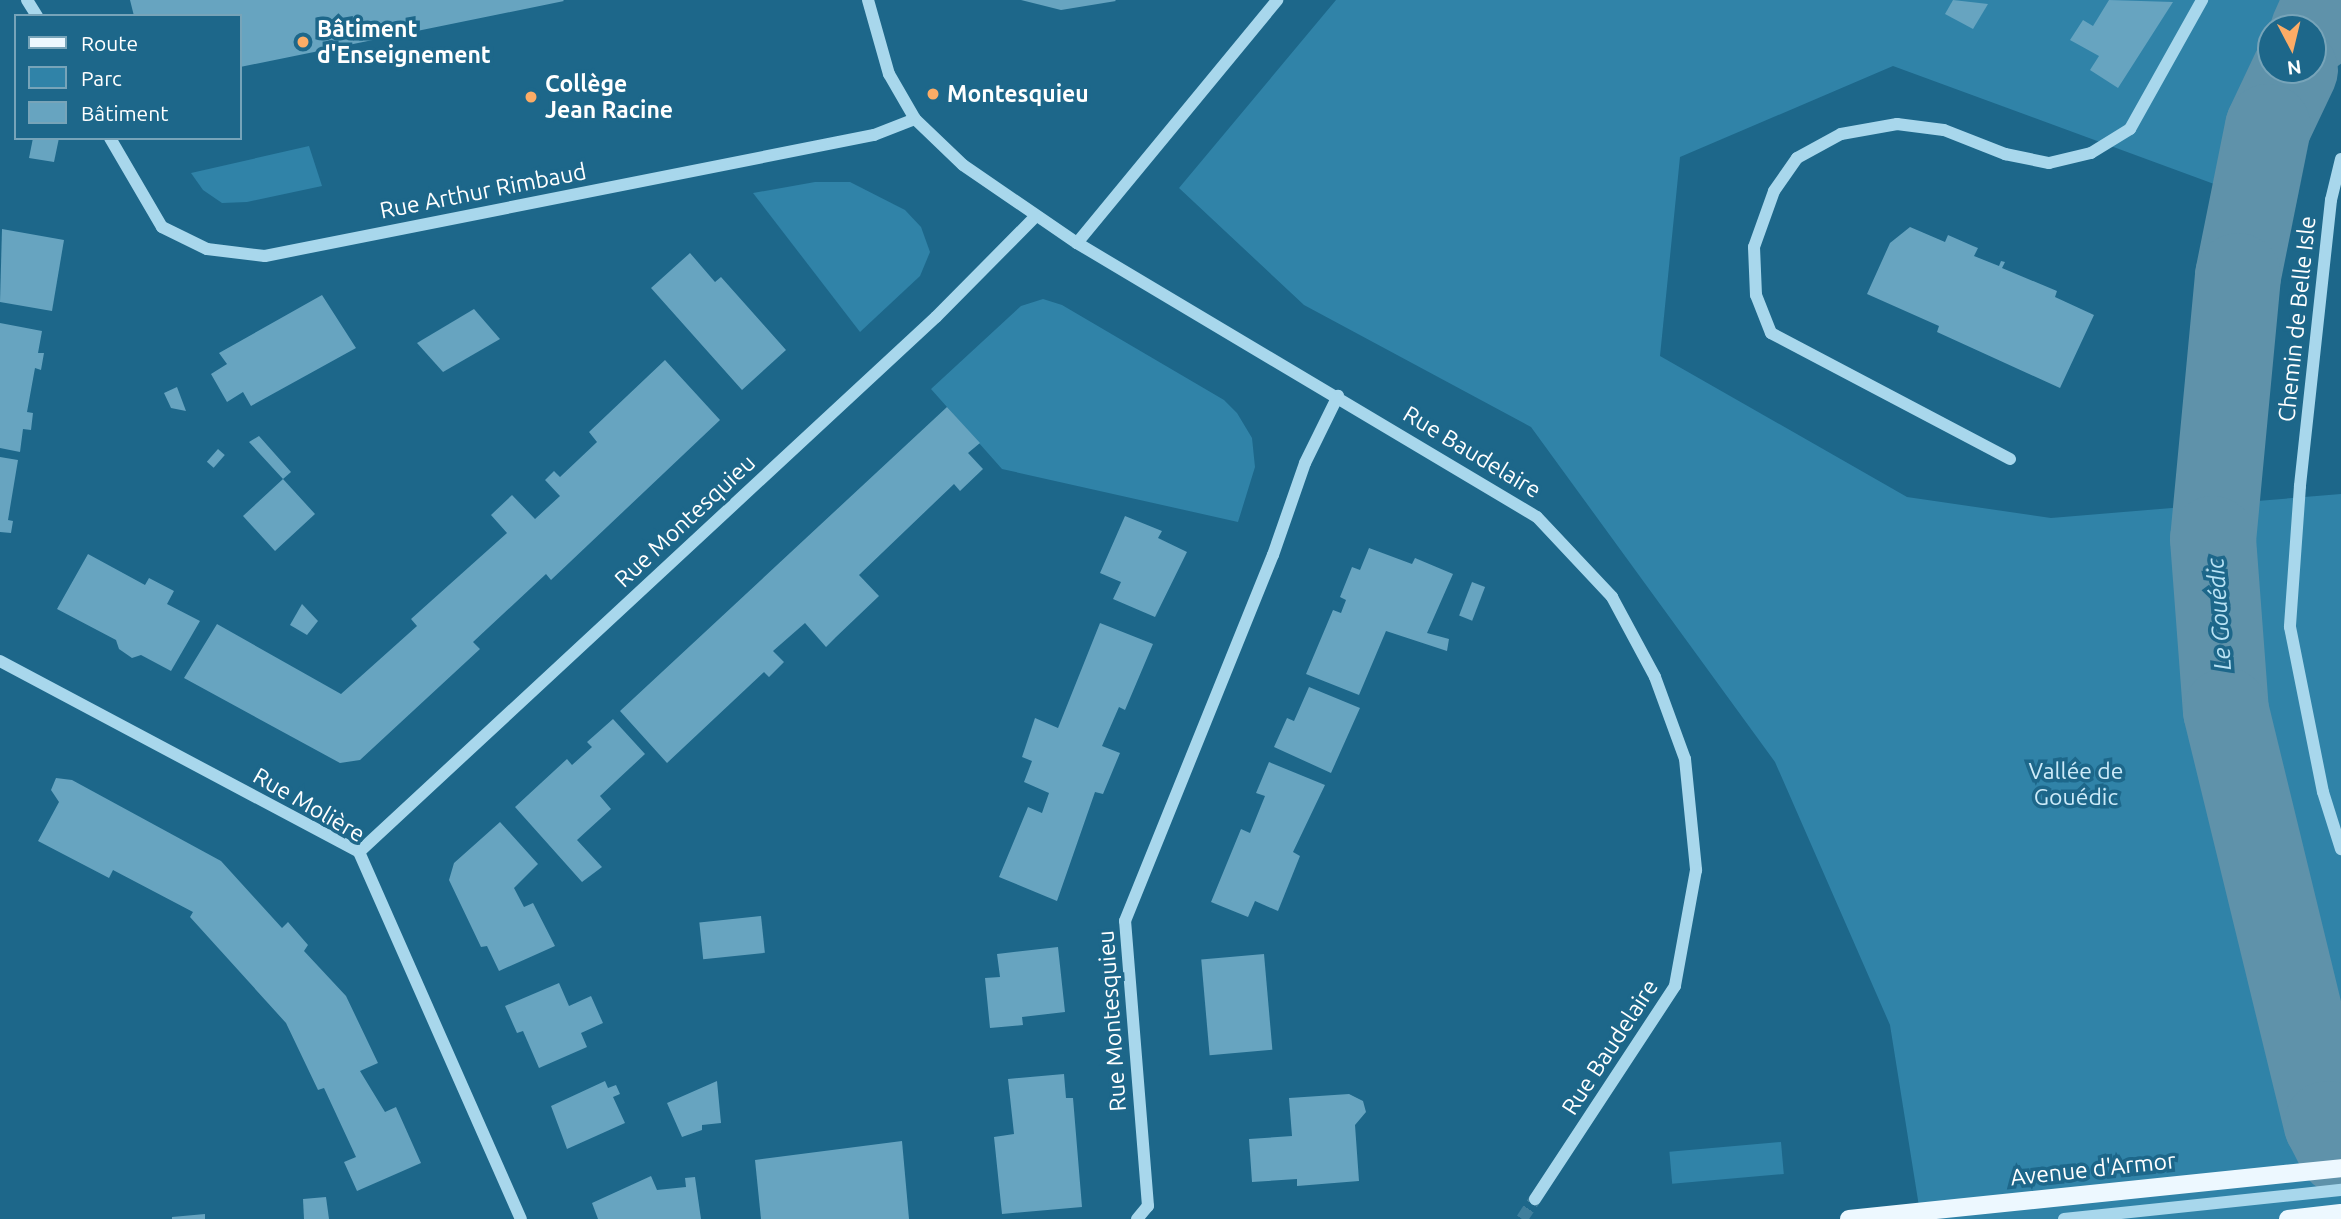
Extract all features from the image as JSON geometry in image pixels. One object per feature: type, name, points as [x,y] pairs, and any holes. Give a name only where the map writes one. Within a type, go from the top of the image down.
[{"type":"main road","name":"Avenue d'Armor","points":[[1849,1219],[2341,1168]]},
{"type":"main road","points":[[2288,1219],[2341,1213]]},
{"type":"street","name":"Rue Baudelaire","points":[[868,0],[889,74],[915,119],[963,165],[1035,217],[1077,243],[1537,516],[1612,597],[1655,677],[1685,759],[1696,870],[1675,986],[1535,1199]]},
{"type":"street","points":[[1077,243],[1278,0]]},
{"type":"street","points":[[2010,459],[1771,333],[1756,295],[1754,247],[1773,191],[1797,158],[1841,134],[1896,124],[1944,130],[2005,154],[2049,163],[2091,153],[2130,129],[2202,0]]},
{"type":"street","name":"Rue Arthur Rimbaud","points":[[111,140],[162,227],[206,249],[265,256],[874,135],[915,119]]},
{"type":"street","name":"Chemin de Belle Isle","points":[[2341,159],[2331,200],[2300,486],[2290,627],[2323,792],[2341,849]]},
{"type":"street","name":"Rue Montesquieu","points":[[359,852],[936,317],[1035,217]]},
{"type":"street","name":"Rue Montesquieu","points":[[1137,1219],[1149,1206],[1125,921],[1273,555],[1305,463],[1338,396]]},
{"type":"street","name":"Rue Molière","points":[[0,661],[359,852],[521,1219]]},
{"type":"street","points":[[2064,1219],[2341,1190]]},
{"type":"green space","name":"Vallée de Gouédic","points":[[1336,0],[2341,0],[2341,56],[2282,209],[1893,66],[1680,157],[1660,356],[1907,497],[2051,518],[2341,494],[2341,1219],[1921,1219],[1890,1025],[1775,762],[1531,427],[1304,305],[1179,188]]},
{"type":"green space","points":[[309,146],[322,186],[247,202],[222,203],[203,190],[191,173]]},
{"type":"green space","points":[[815,182],[850,182],[905,210],[921,227],[930,252],[920,276],[860,332],[753,193]]},
{"type":"green space","points":[[1043,299],[1062,305],[1224,400],[1237,413],[1252,438],[1255,467],[1238,522],[1002,469],[931,389],[1021,306]]},
{"type":"green space","points":[[1781,1142],[1784,1174],[1672,1184],[1669,1152]]},
{"type":"building","name":"Bâtiment d'Enseignement","points":[[130,0],[564,1],[242,67],[242,14],[134,14]]},
{"type":"building","points":[[1021,0],[1115,0],[1116,1],[1061,10]]},
{"type":"building","points":[[1953,0],[1988,4],[1973,29],[1945,14]]},
{"type":"building","points":[[2109,0],[2173,2],[2118,88],[2090,70],[2099,56],[2070,40],[2083,20],[2093,26]]},
{"type":"building","points":[[33,140],[59,140],[54,162],[29,158]]},
{"type":"building","points":[[1910,227],[1945,242],[1948,235],[1978,248],[1974,256],[1999,266],[2001,261],[2005,262],[2002,268],[2057,291],[2055,297],[2094,315],[2060,388],[1937,332],[1939,326],[1867,294],[1890,243]]},
{"type":"building","points":[[2,229],[64,240],[52,311],[0,302]]},
{"type":"building","points":[[690,253],[715,282],[721,277],[786,350],[742,390],[651,288]]},
{"type":"building","points":[[322,295],[356,348],[251,406],[243,392],[227,402],[211,374],[227,364],[219,353]]},
{"type":"building","points":[[474,309],[500,339],[443,372],[417,343]]},
{"type":"building","points":[[0,323],[42,331],[38,353],[44,353],[41,370],[35,368],[27,412],[33,413],[31,430],[23,429],[20,452],[0,448]]},
{"type":"building","points":[[665,360],[720,420],[551,580],[546,574],[473,642],[480,649],[360,760],[340,763],[184,678],[217,624],[341,694],[417,626],[411,619],[507,533],[491,515],[512,495],[535,519],[560,496],[545,480],[554,471],[560,477],[597,442],[589,432]]},
{"type":"building","points":[[177,387],[186,411],[171,408],[164,393]]},
{"type":"building","points":[[947,407],[980,443],[968,453],[983,469],[960,491],[954,484],[859,575],[879,596],[826,647],[805,623],[773,651],[784,662],[769,677],[764,672],[667,763],[620,711]]},
{"type":"building","points":[[259,436],[291,472],[283,479],[249,442]]},
{"type":"building","points":[[218,449],[225,455],[214,468],[207,462]]},
{"type":"building","points":[[0,457],[18,460],[8,520],[13,521],[11,533],[0,532]]},
{"type":"building","points":[[283,479],[315,514],[275,551],[243,516]]},
{"type":"building","points":[[1125,516],[1162,531],[1158,538],[1187,552],[1155,617],[1113,599],[1121,582],[1100,573]]},
{"type":"building","points":[[1369,548],[1412,564],[1415,558],[1453,574],[1427,633],[1449,639],[1447,651],[1386,631],[1359,695],[1306,674],[1333,610],[1341,613],[1346,600],[1340,597],[1352,567],[1360,570]]},
{"type":"building","points":[[88,554],[145,585],[149,578],[174,591],[167,604],[200,621],[171,671],[141,655],[132,658],[119,649],[116,640],[57,609]]},
{"type":"building","points":[[1472,582],[1485,587],[1472,621],[1459,616]]},
{"type":"building","points":[[302,604],[318,621],[307,635],[290,625]]},
{"type":"building","points":[[1100,623],[1153,644],[1125,710],[1119,707],[1102,746],[1120,753],[1103,794],[1095,792],[1057,901],[999,877],[1028,807],[1042,813],[1049,793],[1024,782],[1032,761],[1022,757],[1035,718],[1058,728]]},
{"type":"building","points":[[1309,687],[1360,708],[1331,773],[1274,747],[1287,718],[1294,721]]},
{"type":"building","points":[[613,719],[645,754],[600,796],[611,809],[577,840],[602,867],[582,882],[515,807],[567,759],[572,765],[592,747],[587,742]]},
{"type":"building","points":[[1269,762],[1325,785],[1293,852],[1300,856],[1278,911],[1255,901],[1248,917],[1211,902],[1241,829],[1250,833],[1265,796],[1256,793]]},
{"type":"building","points":[[56,778],[72,780],[221,861],[282,928],[288,922],[308,945],[304,951],[346,996],[378,1063],[360,1071],[385,1112],[396,1107],[421,1163],[357,1191],[344,1162],[356,1157],[324,1088],[318,1090],[286,1023],[190,917],[193,912],[113,870],[109,878],[38,841],[59,802],[51,790]]},
{"type":"building","points":[[500,822],[538,864],[514,888],[524,907],[533,903],[555,946],[499,971],[487,946],[481,947],[449,880],[454,863]]},
{"type":"building","points":[[761,916],[765,953],[703,959],[699,922]]},
{"type":"building","points":[[1058,947],[1065,1012],[1022,1017],[1023,1025],[990,1028],[985,978],[1000,977],[997,954]]},
{"type":"building","points":[[1264,954],[1272,1050],[1210,1055],[1201,959]]},
{"type":"building","points":[[559,983],[569,1006],[591,996],[603,1023],[581,1033],[587,1047],[539,1068],[523,1031],[517,1033],[505,1006]]},
{"type":"building","points":[[1064,1074],[1066,1098],[1073,1098],[1082,1207],[1002,1214],[994,1137],[1014,1134],[1008,1079]]},
{"type":"building","points":[[605,1081],[608,1088],[616,1085],[620,1094],[613,1097],[625,1123],[567,1149],[551,1106]]},
{"type":"building","points":[[717,1081],[721,1123],[702,1125],[702,1130],[682,1137],[667,1103]]},
{"type":"building","points":[[1349,1094],[1363,1101],[1366,1112],[1355,1125],[1359,1181],[1297,1186],[1297,1179],[1252,1182],[1249,1139],[1292,1136],[1289,1098]]},
{"type":"building","points":[[902,1141],[909,1219],[761,1219],[755,1160]]},
{"type":"building","points":[[651,1176],[657,1190],[686,1187],[685,1178],[695,1177],[701,1219],[598,1219],[592,1203]]},
{"type":"building","points":[[326,1197],[329,1219],[304,1219],[303,1199]]},
{"type":"building","points":[[205,1214],[205,1219],[172,1219],[172,1217]]},
{"type":"waterway","name":"Le Gouédic","points":[[2321,14],[2327,0]]},
{"type":"waterway","name":"Le Gouédic","points":[[2288,84],[2268,127],[2238,276],[2213,539],[2226,711],[2327,1124],[2341,1152]]},
{"type":"tunnel","points":[[1522,1219],[1535,1199]]},
{"type":"place","name":"Bâtiment d'Enseignement","points":[[303,42]]},
{"type":"place","name":"Montesquieu","points":[[933,94]]},
{"type":"place","name":"Collège Jean Racine","points":[[531,97]]}]
